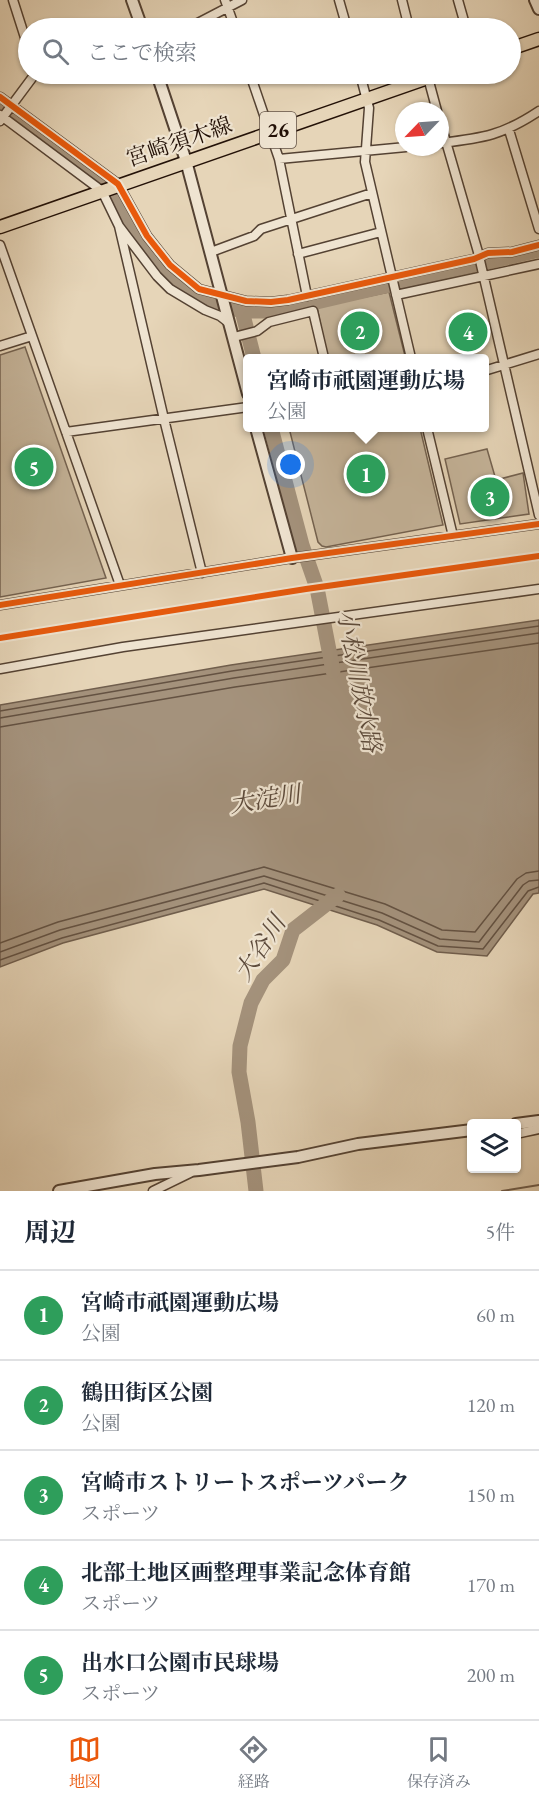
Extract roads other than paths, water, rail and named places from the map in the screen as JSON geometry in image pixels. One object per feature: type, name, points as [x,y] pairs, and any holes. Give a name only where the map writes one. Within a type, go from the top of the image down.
[{"type":"main road","points":[[521,45],[539,39]]},
{"type":"main road","name":"宮崎須木線","points":[[0,226],[407,84]]},
{"type":"street","points":[[13,0],[19,18]]},
{"type":"street","points":[[132,0],[138,18]]},
{"type":"street","points":[[205,18],[226,4],[242,0]]},
{"type":"street","points":[[339,0],[344,18]]},
{"type":"street","points":[[402,0],[406,18]]},
{"type":"street","points":[[458,0],[463,18]]},
{"type":"street","points":[[536,0],[539,9]]},
{"type":"street","points":[[27,84],[1,118],[102,191],[119,226],[157,276],[170,289],[205,310],[228,318]]},
{"type":"street","points":[[160,84],[186,161],[243,374]]},
{"type":"street","points":[[253,84],[279,159],[307,296]]},
{"type":"street","points":[[363,84],[369,108],[365,162],[410,354]]},
{"type":"street","points":[[433,84],[436,102]]},
{"type":"street","points":[[0,97],[117,185],[147,236],[170,265],[199,289],[223,298],[271,302],[307,296],[479,258],[488,253],[512,252],[539,245]]},
{"type":"street","points":[[449,142],[509,130],[539,111]]},
{"type":"street","points":[[509,130],[539,229]]},
{"type":"street","points":[[279,159],[395,148]]},
{"type":"street","points":[[447,156],[484,277],[539,515]]},
{"type":"street","points":[[211,252],[254,236],[261,229],[291,218],[372,193]]},
{"type":"street","points":[[119,226],[202,573]]},
{"type":"street","points":[[298,254],[381,232]]},
{"type":"street","points":[[0,245],[120,585]]},
{"type":"street","points":[[396,295],[539,264]]},
{"type":"street","points":[[234,337],[257,331],[268,322],[313,311],[323,354]]},
{"type":"street","points":[[0,346],[32,336]]},
{"type":"street","points":[[489,370],[539,354]]},
{"type":"street","points":[[66,432],[243,408]]},
{"type":"street","points":[[257,432],[295,558]]},
{"type":"street","points":[[428,432],[453,536]]},
{"type":"street","points":[[0,605],[295,558],[539,524]]},
{"type":"street","points":[[0,669],[135,645],[539,589]]},
{"type":"street","points":[[521,1123],[539,1121]]},
{"type":"street","points":[[521,1133],[539,1129]]},
{"type":"street","points":[[59,1191],[155,1173],[199,1170],[289,1158],[358,1144],[467,1130]]},
{"type":"street","points":[[153,1191],[177,1178],[199,1170]]},
{"type":"water","name":"大淀川","points":[[539,620],[539,893],[533,894],[487,956],[437,952],[377,925],[264,889],[63,943],[0,967],[0,705],[231,665]]},
{"type":"waterway","points":[[0,106],[98,178],[123,209],[156,264],[175,282],[214,302],[242,311],[278,311],[539,250]]},
{"type":"waterway","name":"小松川放水路","points":[[242,311],[253,354]]},
{"type":"waterway","name":"小松川放水路","points":[[272,432],[302,545],[317,588],[333,671]]},
{"type":"waterway","name":"大谷川","points":[[256,1191],[248,1122],[239,1072],[240,1046],[251,1003],[263,980],[283,960],[293,930],[338,895]]},
{"type":"waterway","points":[[502,1191],[539,1185]]},
{"type":"place","name":"鶴田街区公園","points":[[360,331]]},
{"type":"place","name":"北部土地区画整理事業記念体育館","points":[[468,332]]},
{"type":"place","name":"出水口公園市民球場","points":[[34,467]]},
{"type":"place","name":"宮崎市祇園運動広場","points":[[366,474]]},
{"type":"place","name":"宮崎市ストリートスポーツパーク","points":[[490,497]]}]
